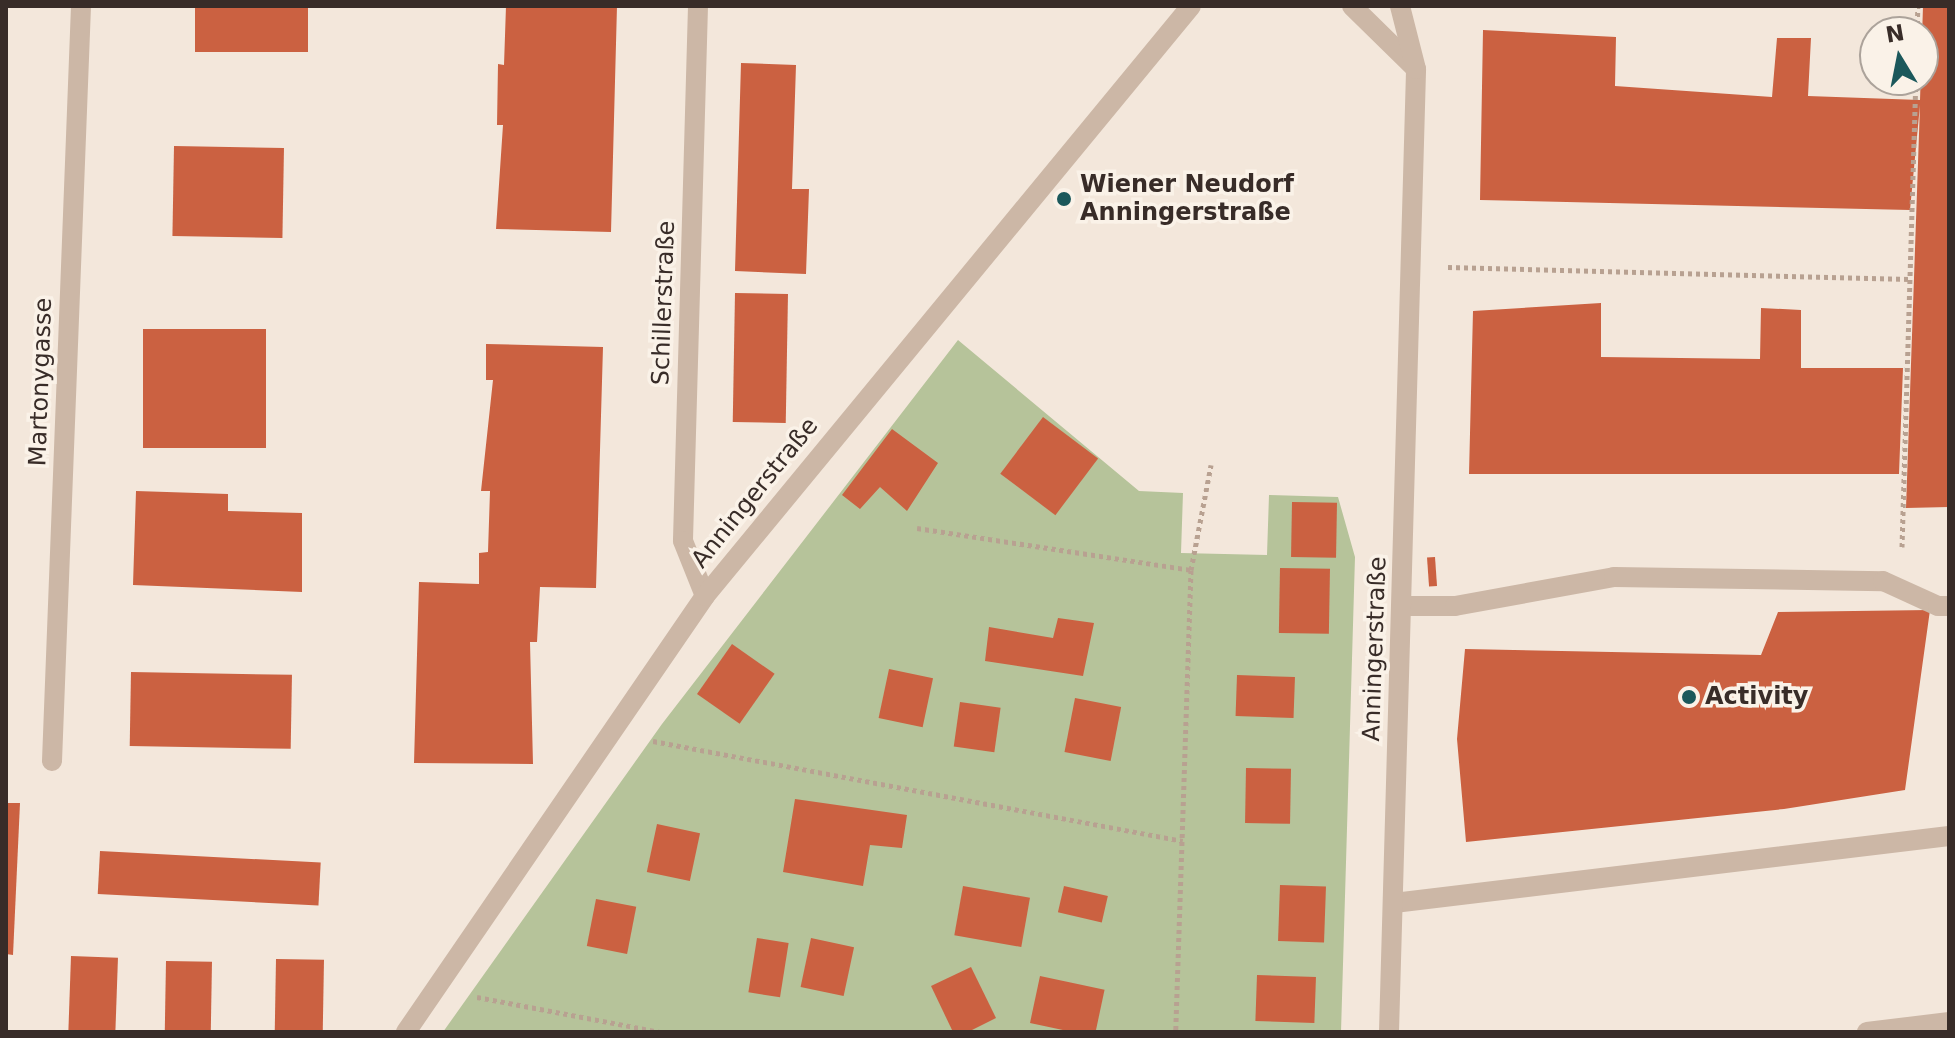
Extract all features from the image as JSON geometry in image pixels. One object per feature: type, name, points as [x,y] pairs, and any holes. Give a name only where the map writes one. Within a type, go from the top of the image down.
[{"type":"street","name":"Martonygasse","points":[[52,761],[81,6]]},
{"type":"street","name":"Schillerstraße","points":[[698,6],[683,541],[705,596]]},
{"type":"street","name":"Anningerstraße","points":[[406,1032],[705,596],[1187,11],[1203,6]]},
{"type":"street","points":[[1352,6],[1416,69]]},
{"type":"street","name":"Anningerstraße","points":[[1389,1032],[1416,69],[1400,6]]},
{"type":"street","points":[[1402,606],[1455,606],[1614,577],[1883,581],[1938,606],[1949,606]]},
{"type":"street","points":[[1394,903],[1949,836]]},
{"type":"street","points":[[1867,1032],[1949,1022]]},
{"type":"path","points":[[1902,560],[1916,96]]},
{"type":"path","points":[[1411,267],[1910,279]]},
{"type":"path","points":[[1176,1032],[1191,570],[1211,465]]},
{"type":"path","points":[[917,528],[1191,570]]},
{"type":"path","points":[[610,733],[1183,841]]},
{"type":"path","points":[[434,988],[660,1032]]},
{"type":"green space","points":[[958,340],[1139,491],[1183,493],[1181,553],[1267,555],[1269,495],[1338,497],[1355,557],[1341,1032],[443,1032],[662,724]]},
{"type":"building","points":[[195,6],[308,6],[308,52],[195,52]]},
{"type":"building","points":[[506,6],[617,6],[611,232],[496,229],[503,125],[497,125],[498,64],[504,65]]},
{"type":"building","points":[[1923,6],[1949,6],[1949,507],[1906,508],[1920,105],[1910,210],[1480,200],[1483,30],[1616,37],[1615,86],[1772,97],[1777,38],[1811,38],[1808,96],[1920,100],[1920,96],[1939,96],[1939,16],[1923,16]]},
{"type":"building","points":[[741,63],[796,65],[792,189],[809,189],[806,274],[735,271]]},
{"type":"building","points":[[174,146],[284,148],[282,238],[172,236]]},
{"type":"building","points":[[735,293],[788,294],[786,423],[733,422]]},
{"type":"building","points":[[1601,303],[1601,357],[1760,359],[1761,308],[1801,310],[1801,368],[1903,368],[1899,474],[1469,474],[1473,311]]},
{"type":"building","points":[[143,329],[266,329],[266,448],[143,448]]},
{"type":"building","points":[[486,344],[603,347],[596,588],[540,587],[537,642],[530,642],[533,764],[414,763],[419,582],[479,584],[479,553],[488,552],[490,491],[481,491],[493,380],[486,380]]},
{"type":"building","points":[[1043,417],[1098,459],[1055,515],[1000,474]]},
{"type":"building","points":[[892,429],[938,463],[907,511],[880,487],[860,509],[842,495]]},
{"type":"building","points":[[136,491],[228,494],[228,511],[302,513],[302,592],[133,585]]},
{"type":"building","points":[[1292,502],[1337,503],[1336,558],[1291,557]]},
{"type":"building","points":[[1435,557],[1437,586],[1429,586],[1427,558]]},
{"type":"building","points":[[1280,568],[1330,569],[1329,634],[1279,633]]},
{"type":"building","name":"Activity","points":[[1930,610],[1905,790],[1784,809],[1466,842],[1457,739],[1465,649],[1761,655],[1778,612]]},
{"type":"building","points":[[1058,618],[1094,623],[1083,676],[985,661],[989,627],[1053,638]]},
{"type":"building","points":[[732,644],[775,674],[740,724],[697,694]]},
{"type":"building","points":[[889,669],[933,678],[923,727],[879,718]]},
{"type":"building","points":[[131,672],[292,675],[291,749],[130,746]]},
{"type":"building","points":[[1237,675],[1295,677],[1294,718],[1236,716]]},
{"type":"building","points":[[1075,698],[1121,707],[1111,761],[1065,752]]},
{"type":"building","points":[[960,702],[1001,708],[994,752],[954,747]]},
{"type":"building","points":[[1246,768],[1291,769],[1290,824],[1245,823]]},
{"type":"building","points":[[795,799],[907,815],[902,848],[870,845],[863,886],[783,872]]},
{"type":"building","points":[[6,803],[20,803],[13,955],[6,954]]},
{"type":"building","points":[[657,824],[700,833],[690,881],[647,872]]},
{"type":"building","points":[[100,851],[321,863],[318,906],[98,894]]},
{"type":"building","points":[[1280,885],[1326,887],[1324,943],[1278,941]]},
{"type":"building","points":[[963,886],[1030,898],[1021,947],[954,935]]},
{"type":"building","points":[[1064,886],[1108,896],[1102,922],[1058,912]]},
{"type":"building","points":[[596,899],[636,907],[627,954],[587,946]]},
{"type":"building","points":[[757,938],[789,943],[780,997],[748,992]]},
{"type":"building","points":[[811,938],[854,947],[844,996],[801,987]]},
{"type":"building","points":[[71,956],[118,958],[115,1032],[68,1032]]},
{"type":"building","points":[[276,959],[324,960],[323,1032],[275,1032]]},
{"type":"building","points":[[166,961],[212,962],[211,1032],[165,1032]]},
{"type":"building","points":[[971,967],[996,1018],[968,1032],[953,1032],[931,986]]},
{"type":"building","points":[[1257,975],[1316,977],[1314,1023],[1255,1021]]},
{"type":"building","points":[[1040,976],[1105,990],[1096,1032],[1073,1032],[1030,1023]]},
{"type":"place","name":"Wiener Neudorf Anningerstraße","points":[[1064,199]]},
{"type":"place","name":"Activity","points":[[1689,697]]}]
